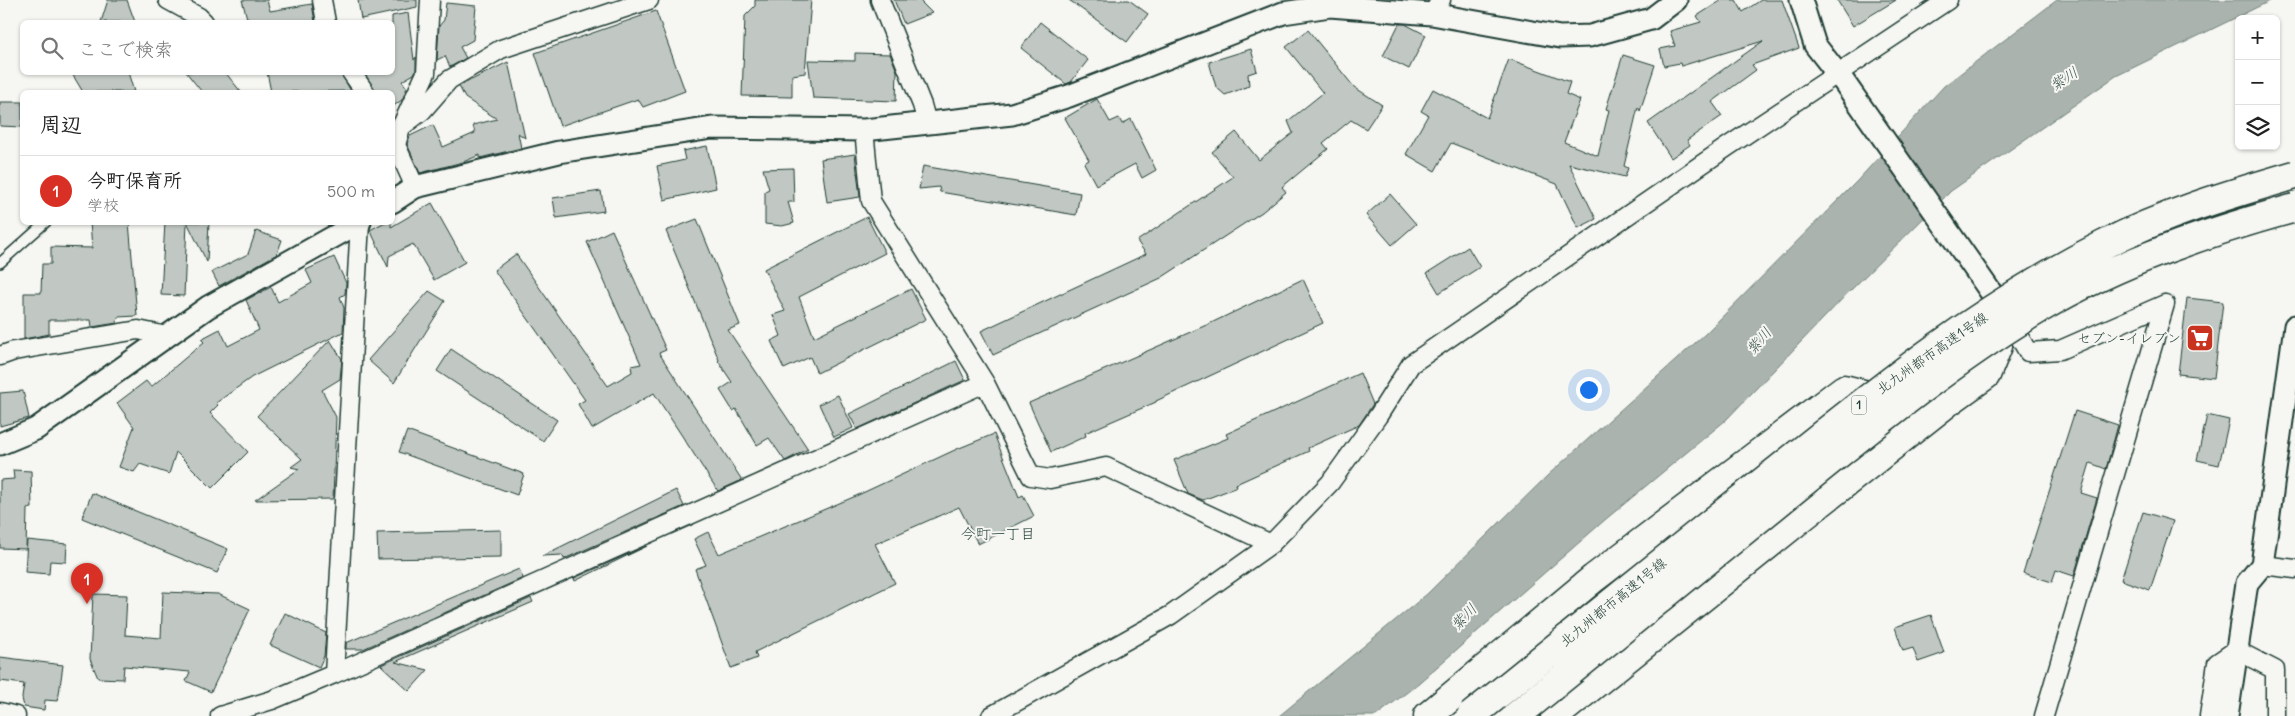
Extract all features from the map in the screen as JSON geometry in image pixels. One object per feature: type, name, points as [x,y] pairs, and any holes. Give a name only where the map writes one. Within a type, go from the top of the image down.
[{"type":"highway","name":"北九州都市高速1号線","points":[[1471,716],[1845,416],[1938,346],[2028,286],[2103,244],[2172,214],[2295,175]]},
{"type":"highway","name":"北九州都市高速1号線","points":[[1516,716],[1846,448],[1947,370],[2041,308],[2113,270],[2183,243],[2295,208]]},
{"type":"highway","points":[[2041,308],[2131,271],[2187,252],[2295,222]]},
{"type":"highway","points":[[1555,716],[1932,415],[1986,375],[1998,346]]},
{"type":"highway","points":[[1428,716],[1571,597],[1844,389],[1864,394]]},
{"type":"street","points":[[168,0],[202,20]]},
{"type":"street","points":[[322,0],[326,20]]},
{"type":"street","points":[[415,187],[396,144],[397,128],[426,73],[430,0]]},
{"type":"street","points":[[397,128],[422,111],[450,80],[501,49],[649,0]]},
{"type":"street","points":[[880,0],[922,105],[927,123]]},
{"type":"street","points":[[395,200],[415,187],[560,152],[712,128],[864,130],[1012,114],[1060,99],[1283,13],[1330,6],[1436,7],[1560,37],[1590,36],[1650,19],[1676,0]]},
{"type":"street","points":[[1801,0],[1815,45],[1975,268],[2028,352],[2060,350],[2165,304],[2044,716]]},
{"type":"street","points":[[991,716],[1171,615],[1271,544],[1330,483],[1378,416],[1411,364],[1840,78],[1948,0]]},
{"type":"street","points":[[353,75],[364,90]]},
{"type":"street","points":[[864,130],[871,201],[986,383],[1031,476],[1050,479],[1106,467],[1271,544]]},
{"type":"street","points":[[0,444],[36,429],[208,308],[356,225]]},
{"type":"street","points":[[334,674],[360,225]]},
{"type":"street","points":[[2227,716],[2247,583],[2262,565],[2295,326]]},
{"type":"street","points":[[0,356],[14,351],[138,330],[167,336]]},
{"type":"street","points":[[220,716],[272,700],[334,674],[986,383]]},
{"type":"street","points":[[2262,565],[2295,569]]},
{"type":"street","points":[[2209,716],[2217,664],[2236,650]]},
{"type":"street","points":[[2236,650],[2275,670],[2275,716]]},
{"type":"street","points":[[0,712],[16,716]]},
{"type":"lane","points":[[0,264],[43,225]]},
{"type":"water","name":"紫川","points":[[2057,0],[2272,0],[2241,15],[2235,15],[2235,18],[2116,76],[1951,191],[1846,295],[1726,420],[1606,519],[1414,687],[1376,716],[1279,716],[1427,594],[1548,475],[1705,334],[1857,181],[1944,86]]},
{"type":"building","points":[[108,0],[127,0],[134,20],[102,20]]},
{"type":"building","points":[[242,0],[267,0],[270,11],[312,4],[315,20],[252,20],[247,18]]},
{"type":"building","points":[[358,0],[417,0],[417,7],[361,19]]},
{"type":"building","points":[[755,0],[811,0],[805,73],[792,75],[792,97],[742,96],[745,16],[755,6]]},
{"type":"building","points":[[894,0],[919,0],[932,13],[904,24]]},
{"type":"building","points":[[1069,0],[1129,0],[1148,14],[1127,42]]},
{"type":"building","points":[[1722,0],[1736,0],[1743,12],[1761,0],[1782,0],[1799,48],[1752,65],[1756,70],[1712,102],[1722,116],[1687,140],[1690,145],[1671,158],[1648,123],[1763,41],[1681,66],[1680,63],[1664,66],[1660,49],[1675,46],[1670,31],[1701,22],[1697,16]]},
{"type":"building","points":[[1837,0],[1896,0],[1853,26]]},
{"type":"building","points":[[446,3],[476,6],[473,40],[460,47],[466,58],[450,67],[445,56],[437,60],[439,26],[444,20]]},
{"type":"building","points":[[656,11],[685,91],[643,107],[638,99],[560,126],[535,53]]},
{"type":"building","points":[[408,13],[414,60],[416,57],[416,70],[414,74],[402,81],[407,88],[402,100],[395,105],[395,90],[375,90],[366,75],[395,75],[395,20],[392,20],[392,16]]},
{"type":"building","points":[[1040,22],[1088,60],[1071,82],[1066,84],[1021,48]]},
{"type":"building","points":[[1399,24],[1405,24],[1426,35],[1409,69],[1383,56]]},
{"type":"building","points":[[1308,30],[1354,87],[1382,105],[1366,129],[1351,120],[1323,143],[1328,149],[1282,187],[1286,192],[1262,212],[1161,278],[993,355],[981,331],[1146,254],[1137,241],[1233,177],[1212,152],[1236,132],[1259,160],[1293,133],[1288,121],[1323,93],[1286,47]]},
{"type":"building","points":[[1251,49],[1257,71],[1248,74],[1249,86],[1225,95],[1216,87],[1209,62]]},
{"type":"building","points":[[855,53],[890,54],[897,71],[896,101],[813,98],[808,60],[855,61]]},
{"type":"building","points":[[1623,55],[1655,65],[1640,111],[1638,107],[1624,166],[1628,168],[1625,177],[1569,164],[1596,219],[1578,228],[1557,184],[1451,143],[1435,171],[1406,154],[1428,115],[1421,111],[1433,89],[1487,118],[1509,59],[1570,82],[1566,94],[1580,100],[1564,142],[1598,156],[1609,110],[1606,109]]},
{"type":"building","points":[[508,62],[525,138],[518,133],[521,148],[480,158],[480,155],[463,162],[420,173],[407,144],[410,136],[433,125],[443,147],[475,133],[473,125],[497,119],[465,98],[459,86]]},
{"type":"building","points":[[73,75],[129,75],[133,90],[82,90]]},
{"type":"building","points":[[188,75],[227,75],[239,90],[200,90]]},
{"type":"building","points":[[268,75],[342,75],[350,90],[271,90]]},
{"type":"building","points":[[1097,99],[1110,122],[1119,118],[1122,124],[1131,119],[1156,170],[1142,178],[1135,164],[1096,185],[1084,163],[1089,160],[1065,118]]},
{"type":"building","points":[[0,102],[20,102],[20,127],[0,126]]},
{"type":"building","points":[[707,146],[716,188],[664,200],[657,166],[685,160],[683,151]]},
{"type":"building","points":[[855,154],[860,197],[827,202],[821,159]]},
{"type":"building","points":[[923,166],[1080,193],[1076,215],[940,192],[939,187],[919,189]]},
{"type":"building","points":[[793,168],[794,202],[788,202],[794,223],[782,226],[765,224],[765,191],[769,189],[763,169]]},
{"type":"building","points":[[601,191],[604,211],[556,218],[553,198]]},
{"type":"building","points":[[1390,194],[1416,224],[1392,245],[1366,215]]},
{"type":"building","points":[[432,203],[465,262],[434,280],[413,244],[389,256],[388,267],[370,230],[379,225],[391,225],[391,227]]},
{"type":"building","points":[[867,217],[885,253],[799,297],[814,337],[911,289],[926,319],[817,373],[810,357],[784,369],[771,341],[781,336],[773,315],[785,311],[764,269]]},
{"type":"building","points":[[697,219],[740,325],[728,330],[808,449],[785,461],[769,438],[757,445],[736,409],[733,411],[720,390],[732,382],[718,361],[666,231]]},
{"type":"building","points":[[90,225],[129,225],[137,316],[118,317],[117,323],[92,327],[91,320],[49,320],[49,334],[24,339],[24,293],[41,293],[42,264],[51,264],[51,247],[92,248]]},
{"type":"building","points":[[165,225],[187,225],[184,296],[161,295]]},
{"type":"building","points":[[188,225],[209,225],[207,262]]},
{"type":"building","points":[[612,230],[666,350],[659,353],[742,480],[718,491],[654,393],[592,429],[578,404],[585,400],[494,270],[516,254],[608,386],[632,372],[631,366],[641,364],[587,242]]},
{"type":"building","points":[[256,231],[282,240],[277,254],[219,286],[212,272],[248,254]]},
{"type":"building","points":[[1468,247],[1480,267],[1439,293],[1427,273]]},
{"type":"building","points":[[334,257],[346,283],[345,294],[340,297],[344,308],[343,332],[252,377],[216,403],[218,405],[210,413],[248,452],[212,488],[176,452],[169,474],[140,464],[134,472],[119,467],[134,427],[117,403],[146,381],[151,387],[204,342],[201,339],[220,329],[228,346],[259,330],[246,300],[271,287],[278,302],[312,283],[306,270]]},
{"type":"building","points":[[1303,279],[1323,323],[1156,402],[1085,433],[1086,436],[1051,452],[1029,403],[1211,323]]},
{"type":"building","points":[[429,291],[445,301],[394,383],[368,360]]},
{"type":"building","name":"セブン-イレブン","points":[[2187,298],[2223,302],[2214,378],[2178,374]]},
{"type":"building","points":[[330,340],[342,359],[340,379],[322,390],[336,417],[333,499],[255,500],[299,469],[291,467],[302,459],[257,416]]},
{"type":"building","points":[[451,349],[557,420],[543,441],[437,371]]},
{"type":"building","points":[[956,361],[965,380],[857,429],[849,414]]},
{"type":"building","points":[[1360,373],[1373,404],[1359,425],[1308,448],[1309,451],[1236,484],[1237,487],[1203,500],[1188,494],[1174,460],[1228,438],[1226,434]]},
{"type":"building","points":[[23,391],[29,418],[0,426],[0,393]]},
{"type":"building","points":[[838,395],[853,428],[834,437],[819,404]]},
{"type":"building","points":[[2075,411],[2118,425],[2106,469],[2090,463],[2081,493],[2097,498],[2074,576],[2056,570],[2052,582],[2023,573]]},
{"type":"building","points":[[2207,415],[2229,420],[2219,465],[2197,460]]},
{"type":"building","points":[[407,431],[524,474],[517,495],[399,452]]},
{"type":"building","points":[[994,434],[1019,497],[1023,495],[1034,516],[978,544],[959,507],[875,544],[895,583],[755,652],[757,658],[731,668],[695,569],[706,565],[694,539],[708,532],[719,554],[856,496]]},
{"type":"building","points":[[13,470],[31,471],[32,508],[27,509],[26,549],[0,548],[0,480],[14,479]]},
{"type":"building","points":[[676,490],[684,506],[564,559],[562,555],[542,556]]},
{"type":"building","points":[[92,493],[228,549],[217,573],[82,518]]},
{"type":"building","points":[[2143,512],[2173,521],[2150,590],[2121,580]]},
{"type":"building","points":[[501,530],[501,557],[378,559],[377,533]]},
{"type":"building","points":[[27,540],[67,544],[66,562],[50,561],[49,574],[25,572]]},
{"type":"building","points":[[647,546],[575,581],[574,578]]},
{"type":"building","points":[[519,569],[523,578],[363,649],[346,649],[346,643]]},
{"type":"building","points":[[163,592],[218,594],[250,609],[211,692],[186,681],[190,672],[124,666],[123,679],[98,678],[90,659],[93,594],[127,595],[125,635],[161,638]]},
{"type":"building","points":[[531,598],[533,602],[395,662],[428,670],[409,691],[381,665]]},
{"type":"building","points":[[285,613],[326,633],[324,656],[319,667],[270,645]]},
{"type":"building","points":[[1931,615],[1944,653],[1918,662],[1913,648],[1903,651],[1895,627]]},
{"type":"building","points":[[0,657],[63,665],[58,701],[45,700],[44,710],[24,707],[22,698],[24,684],[0,681]]},
{"type":"place","name":"セブン-イレブン","points":[[2200,338]]},
{"type":"place","name":"今町保育所","points":[[87,604]]},
{"type":"district","name":"今町一丁目","points":[[998,534]]}]
